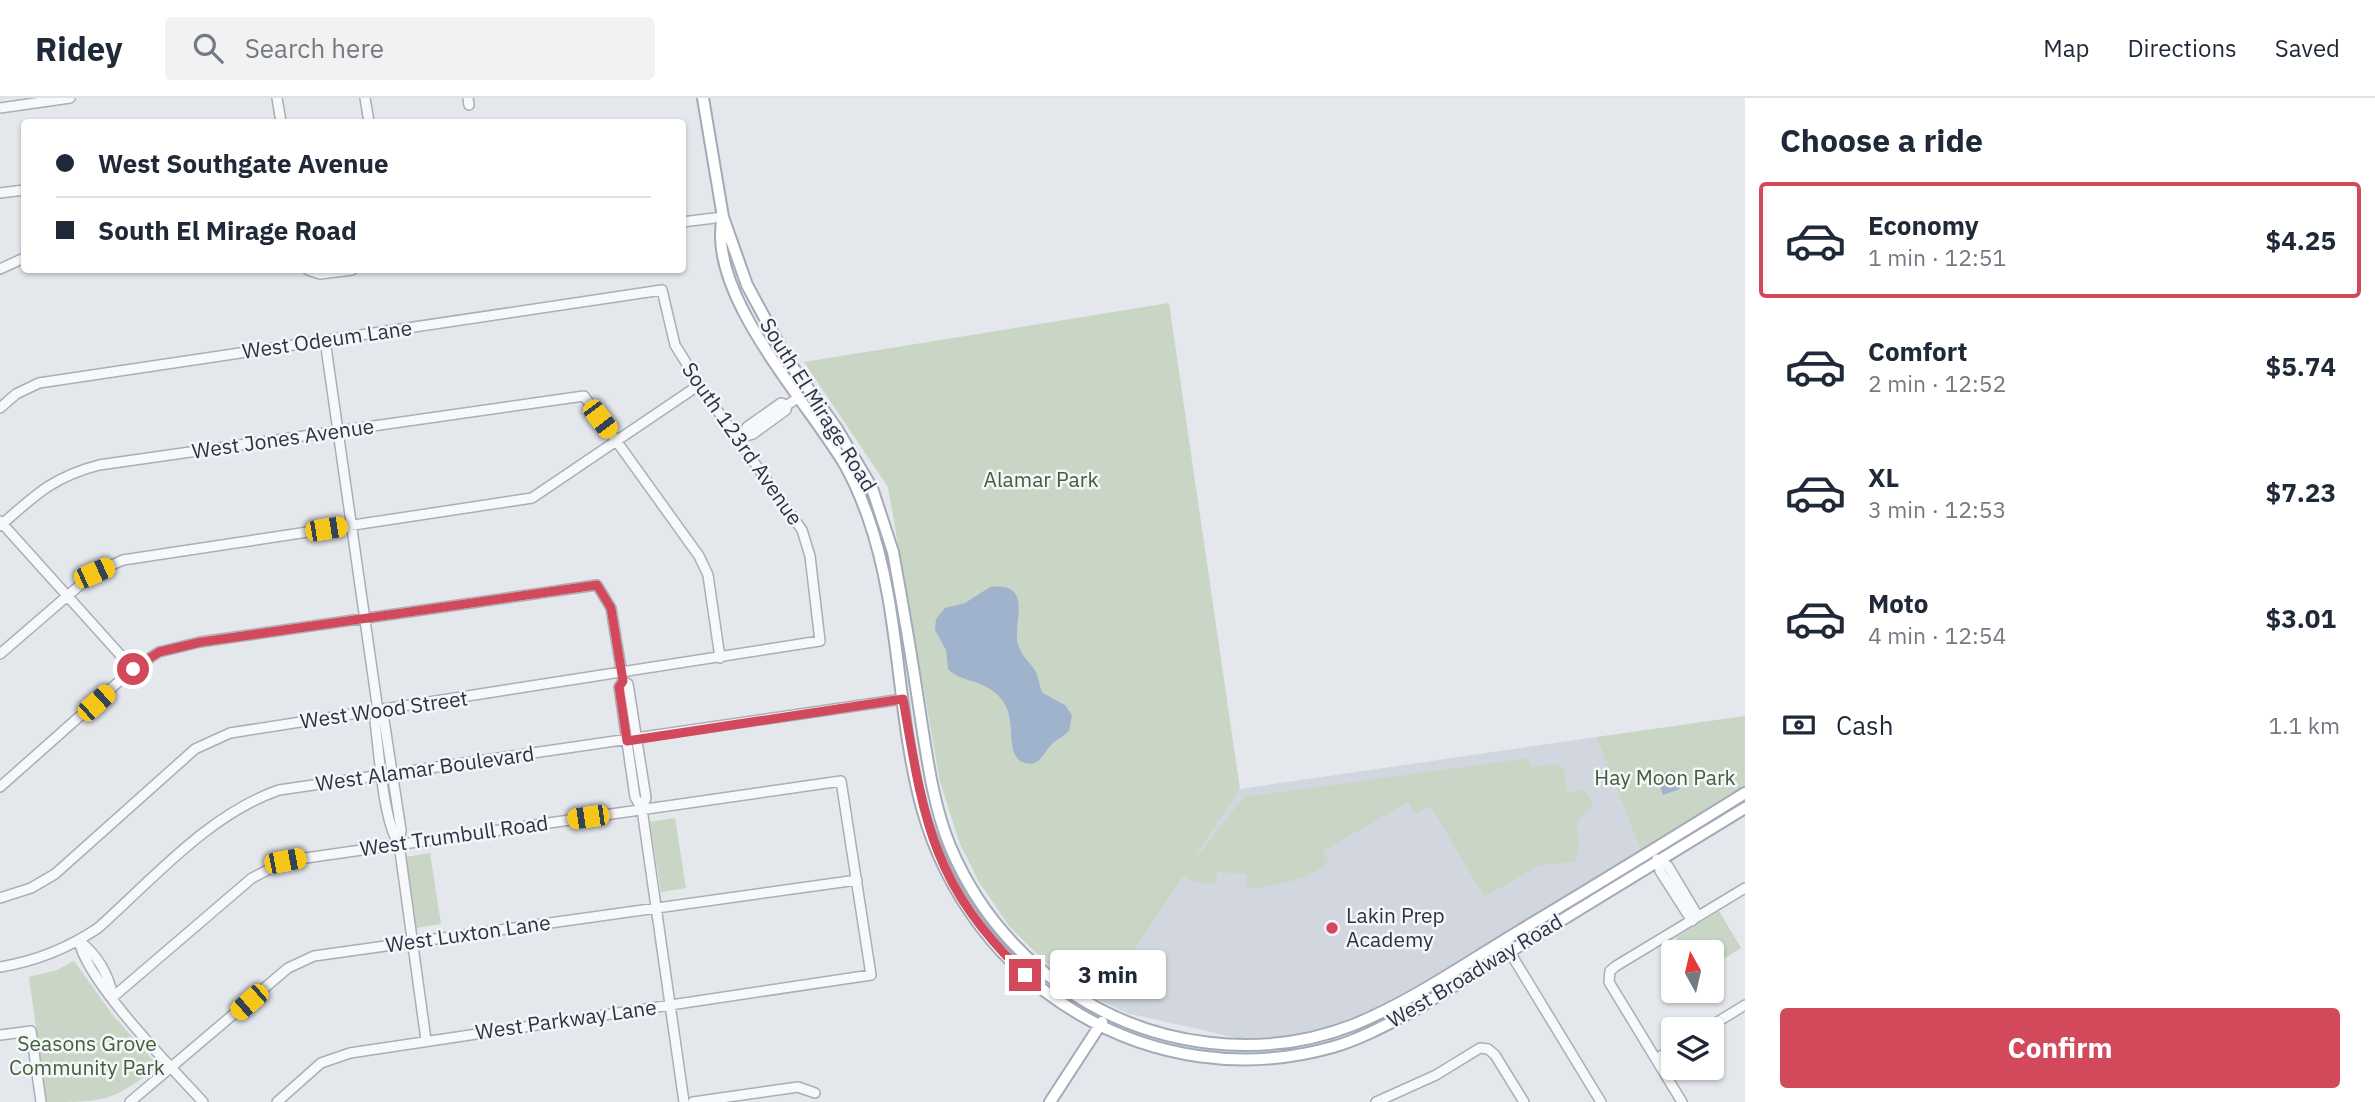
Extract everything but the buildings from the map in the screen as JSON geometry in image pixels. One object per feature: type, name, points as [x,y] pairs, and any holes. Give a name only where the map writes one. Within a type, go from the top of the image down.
[{"type":"main road","name":"South El Mirage Road","points":[[703,98],[723,217],[747,285],[768,328],[856,459],[885,521],[893,552],[926,752],[940,817],[955,858],[988,914],[1009,940],[1047,976],[1107,1015]]},
{"type":"main road","name":"South El Mirage Road","points":[[723,217],[719,232],[721,248],[740,304],[798,398],[845,466],[868,516],[878,549],[921,805],[952,885],[997,947],[1035,986],[1099,1027]]},
{"type":"main road","name":"West Broadway Road","points":[[1655,856],[1745,793]]},
{"type":"main road","name":"West Broadway Road","points":[[1107,1015],[1147,1031],[1188,1041],[1276,1042],[1350,1026],[1382,1012],[1506,946],[1655,856],[1745,808]]},
{"type":"main road","name":"West Broadway Road","points":[[1099,1027],[1182,1052],[1222,1058],[1255,1058],[1333,1047],[1377,1030],[1413,1011],[1506,946]]},
{"type":"main road","points":[[1050,1102],[1107,1015]]},
{"type":"street","points":[[0,108],[70,98]]},
{"type":"street","points":[[277,98],[280,119]]},
{"type":"street","points":[[365,98],[368,119]]},
{"type":"street","points":[[0,193],[21,190]]},
{"type":"street","points":[[686,222],[723,217]]},
{"type":"street","points":[[0,269],[21,259]]},
{"type":"street","name":"West Odeum Lane","points":[[0,408],[16,394],[39,383],[662,290]]},
{"type":"street","name":"South 123rd Avenue","points":[[662,290],[675,345],[699,385],[742,438],[802,530],[810,556],[820,641]]},
{"type":"street","points":[[325,340],[378,715],[384,720],[387,774],[401,830],[399,844],[426,1040]]},
{"type":"street","points":[[0,654],[94,573],[123,559],[532,498],[699,385]]},
{"type":"street","name":"West Jones Avenue","points":[[1,524],[51,483],[68,473],[99,465],[584,396],[617,441]]},
{"type":"street","points":[[742,438],[747,427],[781,403],[787,405],[798,398]]},
{"type":"street","points":[[617,441],[704,565],[708,575],[720,658]]},
{"type":"street","points":[[1,524],[133,669]]},
{"type":"street","points":[[0,787],[133,669],[159,652],[201,642],[597,585],[611,608],[622,678],[628,684],[632,740],[646,798],[642,809],[684,1102]]},
{"type":"street","name":"West Wood Street","points":[[0,898],[31,888],[55,874],[195,749],[230,733],[378,715],[622,678],[820,641]]},
{"type":"street","name":"West Alamar Boulevard","points":[[0,967],[47,956],[79,941],[238,807],[279,790],[903,699]]},
{"type":"street","name":"West Trumbull Road","points":[[113,997],[252,878],[270,867],[301,858],[841,781],[857,880]]},
{"type":"street","points":[[1655,856],[1660,871],[1695,918]]},
{"type":"street","name":"West Luxton Lane","points":[[130,1102],[288,968],[314,956],[857,880]]},
{"type":"street","name":"West Parkway Lane","points":[[277,1102],[321,1063],[335,1056],[426,1040],[871,975],[857,880]]},
{"type":"street","points":[[1682,1102],[1609,982],[1609,976],[1616,966],[1745,888]]},
{"type":"street","points":[[79,941],[89,949],[110,981],[113,997],[203,1102]]},
{"type":"street","points":[[1506,946],[1601,1102]]},
{"type":"street","points":[[1724,1018],[1745,1005]]},
{"type":"street","points":[[0,1035],[31,1031],[41,1102]]},
{"type":"street","points":[[1376,1102],[1418,1084],[1479,1048],[1488,1049],[1496,1055],[1524,1102]]},
{"type":"street","points":[[1656,1059],[1661,1056]]},
{"type":"street","points":[[693,1102],[798,1087],[815,1093]]},
{"type":"shaded area","name":"Lakin Prep Academy","points":[[1596,737],[1641,851],[1429,979],[1371,1010],[1328,1027],[1281,1037],[1237,1038],[1127,1013],[1101,1001],[1240,789]]},
{"type":"green space","name":"Alamar Park","points":[[1169,303],[1240,789],[1190,865],[1244,797],[1529,758],[1531,767],[1556,764],[1564,768],[1567,792],[1585,790],[1594,807],[1579,820],[1579,847],[1575,862],[1540,865],[1484,897],[1431,806],[1415,814],[1408,802],[1323,851],[1329,863],[1300,878],[1247,889],[1246,874],[1218,872],[1214,884],[1197,883],[1183,876],[1101,1001],[1050,967],[1009,926],[979,882],[960,844],[940,782],[888,487],[804,362]]},
{"type":"green space","name":"Hay Moon Park","points":[[1745,716],[1745,786],[1641,851],[1596,737]]},
{"type":"green space","points":[[675,818],[686,888],[661,892],[650,822]]},
{"type":"green space","points":[[430,853],[441,924],[416,928],[406,857]]},
{"type":"green space","points":[[1719,911],[1741,948],[1724,959],[1724,940],[1678,940],[1676,937]]},
{"type":"green space","name":"Seasons Grove Community Park","points":[[74,961],[112,1014],[158,1066],[129,1087],[107,1097],[46,1102],[29,977],[57,970]]},
{"type":"water","points":[[990,587],[1004,587],[1013,591],[1017,597],[1019,648],[1036,672],[1043,693],[1065,705],[1072,715],[1069,731],[1031,764],[1020,761],[1016,756],[1009,717],[1003,701],[989,688],[959,677],[948,669],[946,650],[935,630],[936,619],[945,608],[965,603]]},
{"type":"water","points":[[1673,770],[1680,789],[1663,795],[1656,776]]},
{"type":"place","name":"Lakin Prep Academy","points":[[1332,928]]},
{"type":"route","points":[[133,669],[159,652],[201,642],[597,585],[611,608],[623,681],[619,687],[627,741],[903,699],[921,805],[940,859],[952,885],[976,921],[1025,975]]}]
